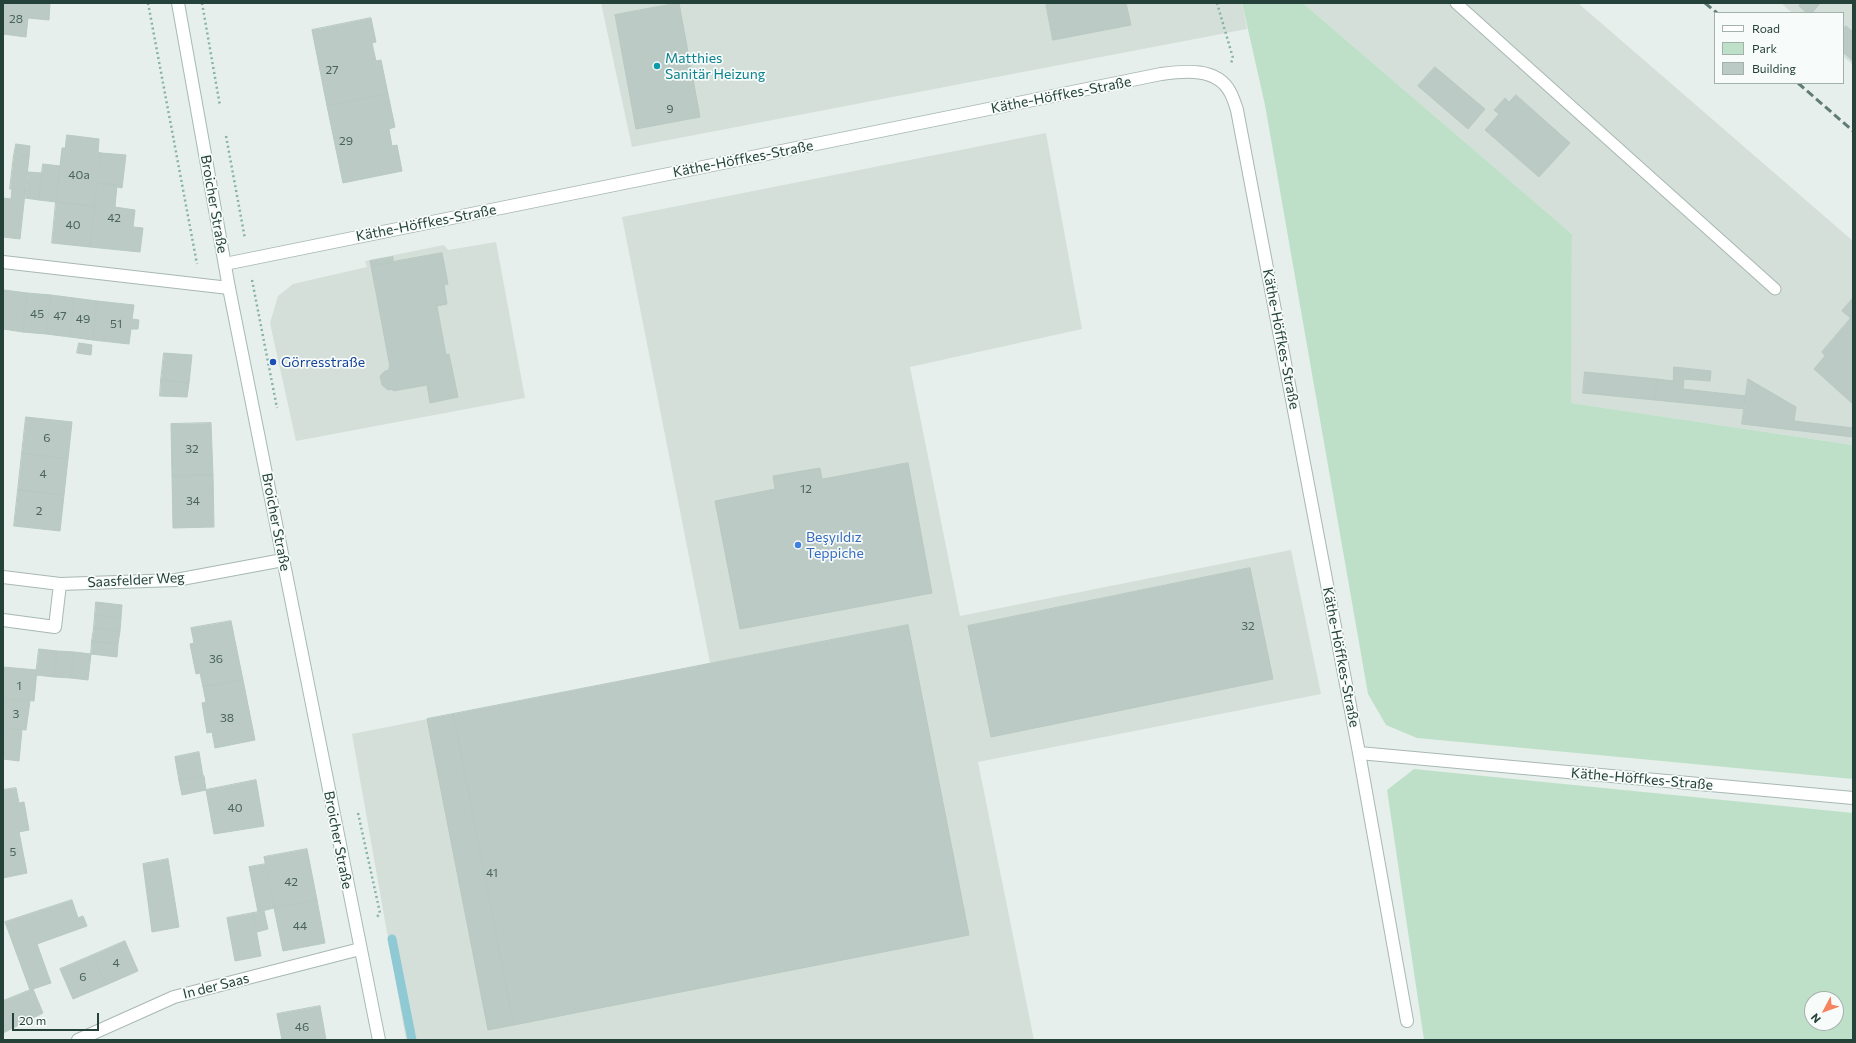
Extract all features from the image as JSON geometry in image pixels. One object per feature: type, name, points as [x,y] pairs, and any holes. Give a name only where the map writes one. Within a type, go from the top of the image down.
[{"type":"street","name":"Broicher Straße","points":[[178,3],[229,288],[379,1040]]},
{"type":"street","name":"Käthe-Höffkes-Straße","points":[[225,264],[1161,74],[1187,70],[1215,76],[1230,91],[1237,110],[1360,753],[1407,1021]]},
{"type":"street","points":[[3,262],[229,288]]},
{"type":"street","name":"Saasfelder Weg","points":[[3,577],[60,584],[176,580],[283,560]]},
{"type":"street","points":[[3,620],[56,627],[60,584]]},
{"type":"street","name":"Käthe-Höffkes-Straße","points":[[1360,753],[1853,798]]},
{"type":"street","name":"In der Saas","points":[[78,1040],[174,997],[360,949]]},
{"type":"lane","points":[[1456,3],[1775,289]]},
{"type":"path","points":[[148,3],[201,285]]},
{"type":"path","points":[[202,3],[221,111]]},
{"type":"path","points":[[1215,76],[1229,66],[1233,58],[1218,3]]},
{"type":"path","points":[[225,134],[277,409]]},
{"type":"path","points":[[356,805],[380,913],[376,919]]},
{"type":"shaded area","points":[[601,3],[1242,3],[1247,29],[632,147]]},
{"type":"shaded area","points":[[1303,3],[1578,3],[1853,241],[1853,445],[1570,403],[1572,234]]},
{"type":"shaded area","points":[[1781,3],[1853,3],[1853,65],[1844,57],[1844,12],[1791,12]]},
{"type":"shaded area","points":[[1046,133],[1082,329],[910,367],[960,616],[1291,550],[1321,694],[978,762],[1034,1040],[406,1040],[352,734],[710,663],[622,217]]},
{"type":"shaded area","points":[[496,242],[525,398],[296,441],[270,323],[278,296],[293,284],[367,267],[365,261],[444,245],[448,250]]},
{"type":"green space","points":[[1242,3],[1303,3],[1572,234],[1571,403],[1853,445],[1853,779],[1417,738],[1386,725],[1368,694],[1265,105]]},
{"type":"green space","points":[[1414,769],[1853,813],[1853,1040],[1424,1040],[1387,790]]},
{"type":"building","points":[[3,3],[50,3],[49,20],[28,18],[26,37],[3,34]]},
{"type":"building","name":"Matthies Sanitär Heizung","points":[[679,3],[700,117],[636,129],[615,15]]},
{"type":"building","points":[[1046,3],[1126,3],[1131,25],[1053,40]]},
{"type":"building","points":[[1802,3],[1820,3],[1813,12],[1806,12],[1799,6]]},
{"type":"building","points":[[371,18],[376,42],[372,43],[376,61],[381,60],[388,94],[327,106],[312,30]]},
{"type":"building","points":[[1846,26],[1853,32],[1853,61],[1844,53],[1844,29]]},
{"type":"building","points":[[1435,67],[1485,109],[1468,129],[1418,86]]},
{"type":"building","points":[[388,94],[395,127],[389,129],[392,146],[397,145],[402,171],[343,183],[327,106]]},
{"type":"building","points":[[1516,95],[1570,143],[1539,177],[1485,130],[1499,114],[1494,110],[1505,98],[1509,102]]},
{"type":"building","points":[[67,135],[99,139],[98,152],[101,153],[95,206],[56,202],[62,148],[65,148]]},
{"type":"building","points":[[16,144],[30,146],[29,157],[14,156]]},
{"type":"building","points":[[101,153],[126,155],[122,188],[117,187],[117,185],[98,183]]},
{"type":"building","points":[[14,155],[29,157],[20,239],[3,237],[3,198],[11,199],[12,189],[10,189]]},
{"type":"building","points":[[43,164],[60,166],[56,202],[39,200]]},
{"type":"building","points":[[28,172],[42,173],[39,200],[25,198]]},
{"type":"building","points":[[98,183],[117,185],[115,207],[135,210],[133,227],[143,228],[140,252],[90,247]]},
{"type":"building","points":[[56,202],[95,206],[90,247],[52,243]]},
{"type":"building","points":[[442,253],[448,284],[444,285],[447,304],[437,306],[446,355],[449,354],[458,397],[430,403],[427,385],[393,391],[393,389],[388,390],[382,385],[380,376],[385,371],[389,370],[390,367],[371,266]]},
{"type":"building","points":[[393,257],[393,262],[371,266],[370,261]]},
{"type":"building","points":[[4,290],[27,293],[23,332],[3,329]]},
{"type":"building","points":[[27,293],[51,295],[46,334],[23,332]]},
{"type":"building","points":[[51,295],[74,298],[70,337],[46,334]]},
{"type":"building","points":[[74,298],[97,301],[93,340],[70,337]]},
{"type":"building","points":[[1853,298],[1853,320],[1842,311]]},
{"type":"building","points":[[97,301],[134,305],[132,319],[139,320],[138,329],[131,329],[129,344],[93,340]]},
{"type":"building","points":[[1851,318],[1853,320],[1853,404],[1814,369],[1825,356],[1822,352]]},
{"type":"building","points":[[79,343],[92,345],[91,355],[77,353]]},
{"type":"building","points":[[164,353],[192,355],[189,383],[161,380]]},
{"type":"building","points":[[1674,367],[1711,371],[1710,381],[1684,379],[1683,389],[1746,396],[1745,409],[1655,400],[1657,379],[1673,381]]},
{"type":"building","points":[[1585,372],[1657,379],[1655,400],[1583,393]]},
{"type":"building","points":[[1748,379],[1796,407],[1794,421],[1853,428],[1853,437],[1742,424]]},
{"type":"building","points":[[161,380],[189,383],[187,397],[160,396]]},
{"type":"building","points":[[26,417],[72,422],[68,459],[22,453]]},
{"type":"building","points":[[211,423],[213,475],[172,476],[171,424]]},
{"type":"building","points":[[22,453],[68,459],[64,495],[18,490]]},
{"type":"building","points":[[908,463],[932,593],[740,629],[715,501],[775,489],[773,476],[820,468],[822,479]]},
{"type":"building","points":[[213,475],[214,527],[173,528],[172,476]]},
{"type":"building","points":[[18,490],[64,495],[60,531],[14,526]]},
{"type":"building","points":[[1250,568],[1273,679],[991,737],[968,626]]},
{"type":"building","points":[[96,602],[122,605],[121,618],[95,615]]},
{"type":"building","points":[[95,615],[121,618],[120,631],[94,628]]},
{"type":"building","points":[[231,621],[243,680],[203,687],[200,673],[196,674],[190,644],[194,643],[191,628]]},
{"type":"building","points":[[908,625],[969,935],[514,1025],[453,714]]},
{"type":"building","points":[[94,628],[120,631],[118,644],[92,641]]},
{"type":"building","points":[[92,641],[118,644],[117,657],[91,654]]},
{"type":"building","points":[[39,649],[57,651],[54,677],[36,675]]},
{"type":"building","points":[[57,651],[74,652],[71,678],[54,677]]},
{"type":"building","points":[[74,652],[91,654],[88,680],[71,678]]},
{"type":"building","points":[[3,667],[37,670],[34,701],[3,698]]},
{"type":"building","points":[[243,680],[255,740],[215,748],[212,732],[207,733],[202,703],[206,702],[203,687]]},
{"type":"building","points":[[3,698],[30,701],[26,730],[3,728]]},
{"type":"building","points":[[453,714],[514,1025],[488,1030],[427,719]]},
{"type":"building","points":[[3,728],[22,730],[19,761],[3,759]]},
{"type":"building","points":[[199,752],[203,776],[179,781],[175,757]]},
{"type":"building","points":[[204,776],[206,790],[182,795],[179,781]]},
{"type":"building","points":[[256,780],[264,826],[214,834],[206,790]]},
{"type":"building","points":[[16,788],[19,803],[24,802],[29,830],[19,832],[27,873],[3,878],[3,790]]},
{"type":"building","points":[[307,849],[317,900],[274,908],[264,857]]},
{"type":"building","points":[[168,859],[179,927],[152,932],[143,864]]},
{"type":"building","points":[[266,864],[274,908],[258,912],[249,867]]},
{"type":"building","points":[[72,900],[78,918],[83,916],[87,926],[37,944],[51,983],[30,990],[5,922]]},
{"type":"building","points":[[317,900],[325,943],[283,951],[274,908]]},
{"type":"building","points":[[264,911],[268,929],[257,932],[253,913]]},
{"type":"building","points":[[253,913],[261,956],[235,961],[227,918]]},
{"type":"building","points":[[125,941],[138,971],[106,985],[93,955]]},
{"type":"building","points":[[93,955],[106,985],[73,999],[60,969]]},
{"type":"building","points":[[33,989],[43,1013],[3,1033],[3,1001]]},
{"type":"building","points":[[320,1006],[326,1040],[282,1040],[277,1014]]},
{"type":"waterway","points":[[392,939],[412,1040]]},
{"type":"railway","points":[[1705,3],[1716,12]]},
{"type":"railway","points":[[1799,84],[1853,131]]},
{"type":"place","name":"Matthies Sanitär Heizung","points":[[657,66]]},
{"type":"place","name":"Görresstraße","points":[[273,362]]},
{"type":"place","name":"Beşyıldız Teppiche","points":[[798,545]]}]
